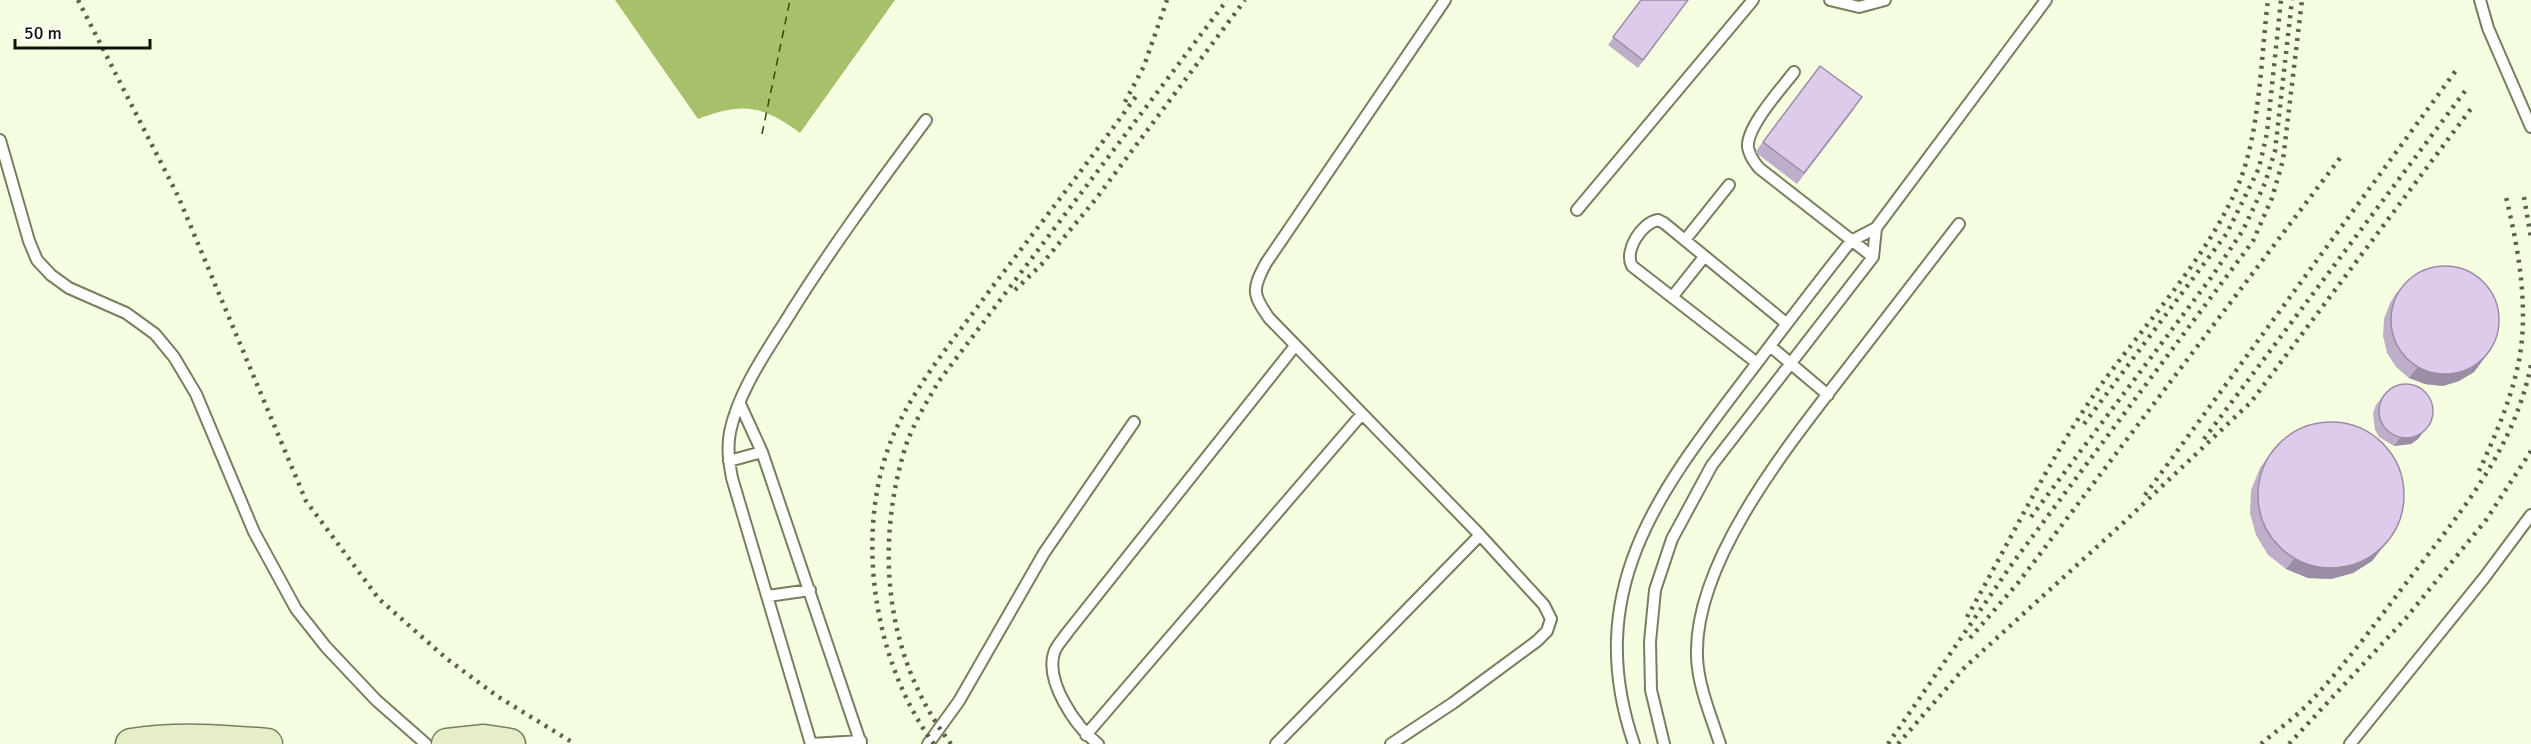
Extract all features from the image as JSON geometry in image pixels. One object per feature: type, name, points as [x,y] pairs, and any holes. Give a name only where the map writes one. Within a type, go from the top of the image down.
[{"type":"main road","points":[[131,744],[177,740],[267,744]]},
{"type":"main road","points":[[447,744],[484,740],[510,744]]},
{"type":"lane","points":[[1391,744],[1453,703],[1537,641],[1547,631],[1551,619],[1544,605],[1480,536],[1269,318],[1257,301],[1254,285],[1266,263],[1445,0]]},
{"type":"lane","points":[[1577,210],[1753,0]]},
{"type":"lane","points":[[1830,0],[1859,7],[1885,0]]},
{"type":"lane","points":[[1634,744],[1626,722],[1618,663],[1619,612],[1629,567],[1653,512],[1706,428],[1786,323],[1851,241],[1876,228],[2046,0]]},
{"type":"lane","points":[[2480,0],[2488,28],[2531,127]]},
{"type":"lane","points":[[1794,72],[1752,129],[1748,149],[1759,168],[1873,257]]},
{"type":"lane","points":[[740,404],[762,452],[861,743],[811,744],[729,461],[730,430],[740,404],[767,350],[827,255],[926,120]]},
{"type":"lane","points":[[0,140],[29,241],[37,260],[51,275],[69,288],[126,313],[154,334],[174,357],[196,394],[254,532],[296,609],[326,647],[369,692],[426,744]]},
{"type":"lane","points":[[1685,240],[1729,185]]},
{"type":"lane","points":[[1757,363],[1632,266],[1629,252],[1645,226],[1658,220],[1786,323]]},
{"type":"lane","points":[[1720,744],[1705,699],[1697,657],[1701,615],[1718,563],[1745,510],[1828,395],[1959,224]]},
{"type":"lane","points":[[1665,744],[1651,690],[1650,642],[1655,590],[1672,539],[1712,465],[1873,257],[1876,228]]},
{"type":"lane","points":[[1672,296],[1704,257]]},
{"type":"lane","points":[[1098,744],[1086,735],[1059,691],[1053,671],[1054,653],[1067,633],[1295,346]]},
{"type":"lane","points":[[1770,346],[1828,395]]},
{"type":"lane","points":[[1086,735],[1362,414]]},
{"type":"lane","points":[[928,744],[958,701],[1044,553],[1134,422]]},
{"type":"lane","points":[[729,461],[762,452]]},
{"type":"lane","points":[[2350,744],[2484,578],[2531,515]]},
{"type":"lane","points":[[1276,744],[1480,536]]},
{"type":"lane","points":[[768,596],[810,590]]},
{"type":"shaded area","points":[[615,0],[895,0],[800,133],[774,117],[751,109],[727,110],[698,119]]},
{"type":"building","points":[[1641,0],[1688,0],[1643,60],[1613,37]]},
{"type":"building","points":[[1820,66],[1862,97],[1804,173],[1763,142]]},
{"type":"building","points":[[2445,266],[2466,270],[2483,282],[2495,299],[2499,320],[2495,341],[2483,358],[2466,370],[2445,374],[2424,370],[2407,358],[2395,341],[2391,320],[2395,299],[2407,282],[2424,270]]},
{"type":"building","points":[[2406,384],[2416,386],[2425,392],[2431,401],[2433,411],[2431,421],[2425,430],[2416,436],[2406,438],[2396,436],[2387,430],[2381,421],[2379,411],[2381,401],[2387,392],[2396,386]]},
{"type":"building","points":[[2331,422],[2359,428],[2383,443],[2398,467],[2404,495],[2398,523],[2383,547],[2359,562],[2331,568],[2303,562],[2279,547],[2264,523],[2258,495],[2264,467],[2279,443],[2303,428]]},
{"type":"ferry route","points":[[762,134],[790,0]]},
{"type":"railway","points":[[78,0],[178,196],[306,501],[379,599],[447,659],[497,696],[575,744]]},
{"type":"railway","points":[[1125,102],[1144,66],[1167,0]]},
{"type":"railway","points":[[951,744],[929,711],[912,675],[899,638],[892,600],[889,562],[890,523],[896,484],[906,445],[939,381],[1227,0]]},
{"type":"railway","points":[[1015,290],[1041,265],[1095,200],[1245,0]]},
{"type":"railway","points":[[1967,617],[2046,472],[2080,416],[2194,263],[2226,210],[2246,163],[2256,117],[2268,0]]},
{"type":"railway","points":[[2084,424],[2227,233],[2259,168],[2267,133],[2281,0]]},
{"type":"railway","points":[[2031,517],[2213,275],[2243,230],[2265,183],[2275,151],[2292,0]]},
{"type":"railway","points":[[1888,744],[2012,564],[2253,241],[2272,198],[2283,160],[2302,0]]},
{"type":"railway","points":[[2145,495],[2457,69]]},
{"type":"railway","points":[[2204,439],[2465,91]]},
{"type":"railway","points":[[934,744],[913,711],[896,673],[883,633],[875,591],[872,549],[875,507],[882,467],[896,429],[926,376],[1137,95]]},
{"type":"railway","points":[[1898,744],[1965,667],[2122,524],[2251,402],[2473,106]]},
{"type":"railway","points":[[1970,638],[2018,583],[2340,158]]},
{"type":"railway","points":[[2479,471],[2512,390],[2522,339],[2523,303],[2520,267],[2506,197]]},
{"type":"railway","points":[[2524,197],[2531,238]]},
{"type":"railway","points":[[2261,744],[2292,719],[2324,687],[2451,525],[2500,450],[2513,423],[2531,365]]},
{"type":"railway","points":[[2289,744],[2406,618],[2486,520],[2531,451]]}]
